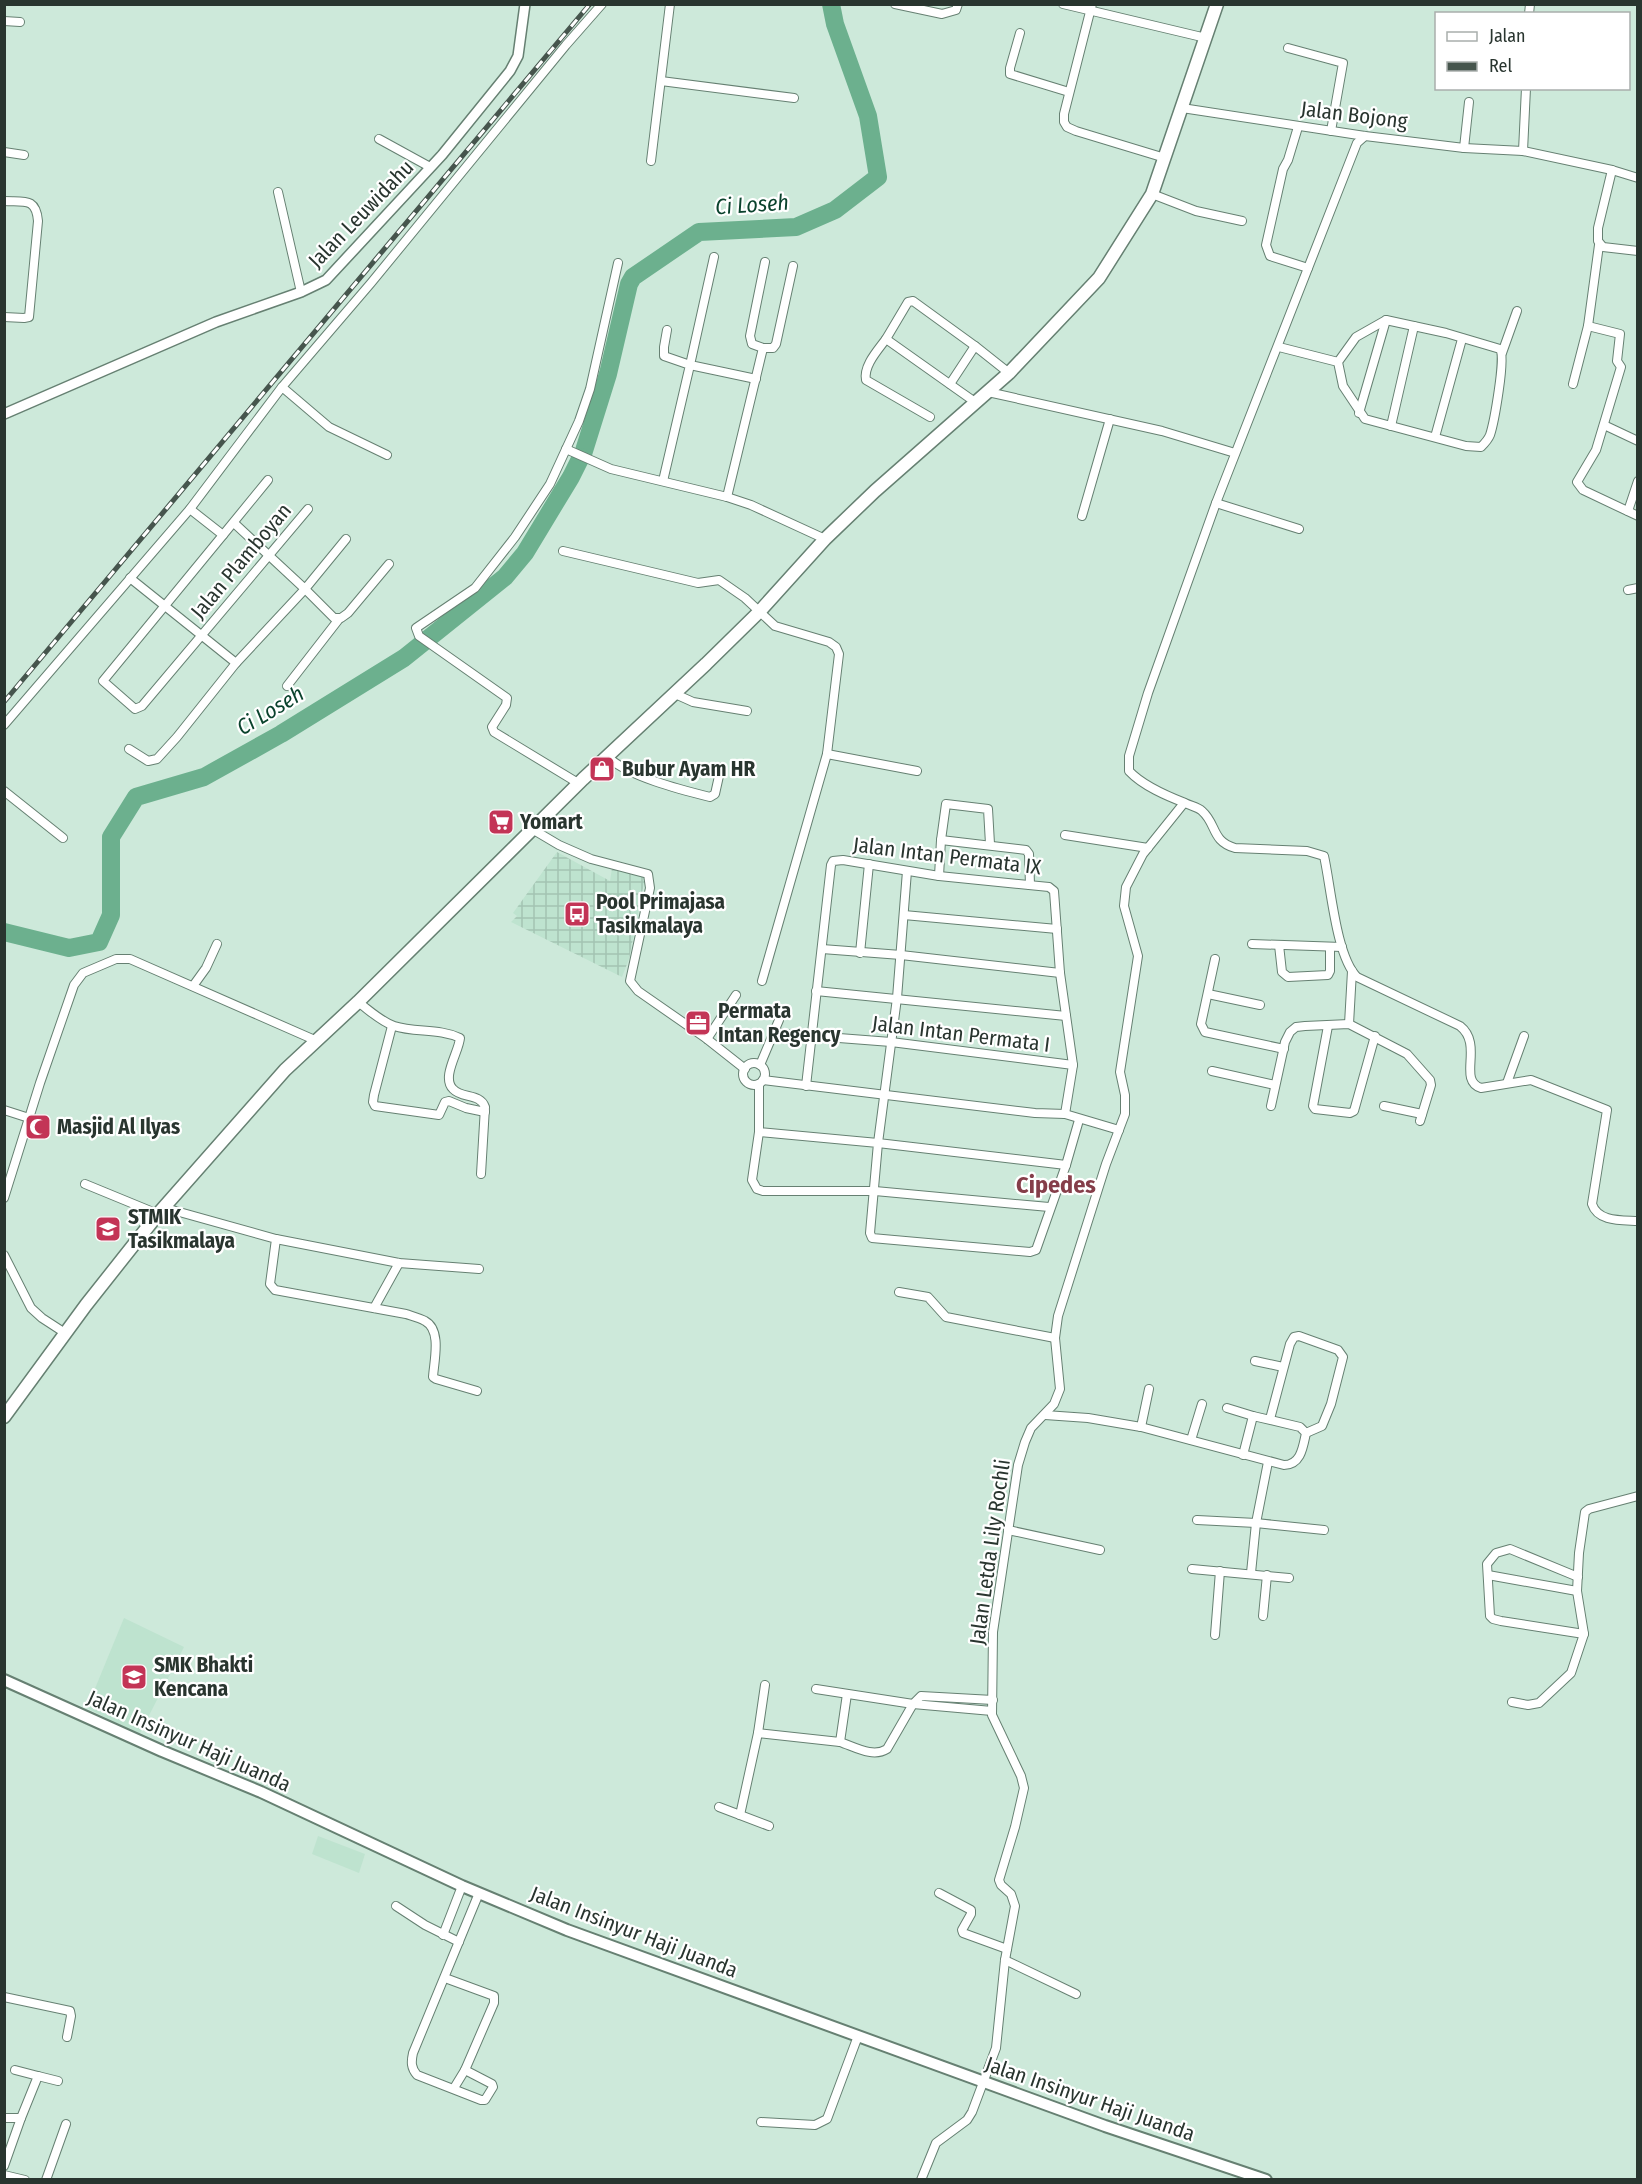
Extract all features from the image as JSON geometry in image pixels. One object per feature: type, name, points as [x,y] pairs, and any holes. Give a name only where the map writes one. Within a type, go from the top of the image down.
[{"type":"highway","points":[[5,1414],[161,1211],[285,1070],[358,1002],[578,783],[760,611],[825,539],[883,483],[1009,373],[1099,278],[1152,194],[1217,4]]},
{"type":"main road","name":"Jalan Insinyur Haji Juanda","points":[[4,1680],[130,1737],[261,1792],[462,1886],[655,1964],[1141,2139],[1266,2180]]},
{"type":"street","name":"Jalan Leuwidahu","points":[[4,414],[216,322],[301,292],[319,284],[336,271],[430,167],[515,63],[525,4]]},
{"type":"street","points":[[4,725],[190,509],[282,387],[602,4]]},
{"type":"street","points":[[651,161],[670,4]]},
{"type":"street","points":[[895,4],[942,14],[956,10],[958,4]]},
{"type":"street","points":[[1063,4],[1091,7],[1206,38]]},
{"type":"street","points":[[1091,7],[1069,92],[1064,122],[1067,128],[1165,158]]},
{"type":"street","points":[[4,21],[20,22]]},
{"type":"street","points":[[1020,33],[1010,74],[1069,92]]},
{"type":"street","points":[[1288,48],[1343,63],[1331,131]]},
{"type":"street","points":[[661,81],[794,98]]},
{"type":"street","points":[[1523,151],[1526,90]]},
{"type":"street","points":[[1464,148],[1469,102]]},
{"type":"street","name":"Jalan Bojong","points":[[1182,108],[1365,136],[1464,148],[1523,151],[1612,170],[1638,178]]},
{"type":"street","points":[[1298,127],[1283,169],[1266,245],[1270,256],[1308,268]]},
{"type":"street","points":[[1365,136],[1358,143],[1216,503],[1148,693],[1128,764],[1129,771],[1134,777],[1204,812],[1219,839],[1231,847],[1307,851],[1324,856],[1342,947],[1357,977],[1466,1031],[1472,1043],[1470,1077],[1476,1087],[1531,1080],[1606,1110],[1593,1209],[1601,1216],[1638,1221]]},
{"type":"street","points":[[379,139],[430,167]]},
{"type":"street","points":[[4,152],[24,155]]},
{"type":"street","points":[[1573,384],[1588,326],[1599,245],[1598,228],[1612,170]]},
{"type":"street","points":[[278,192],[301,292]]},
{"type":"street","points":[[1152,194],[1196,211],[1242,221]]},
{"type":"street","points":[[4,201],[30,202],[38,212],[29,317],[4,317]]},
{"type":"street","points":[[1599,245],[1638,251]]},
{"type":"street","points":[[663,482],[714,257]]},
{"type":"street","points":[[765,262],[750,336],[752,344],[763,348],[773,348],[776,344],[793,266]]},
{"type":"street","points":[[578,783],[494,732],[492,727],[506,705],[507,698],[419,636],[417,626],[475,588],[515,537],[550,484],[579,422],[590,389],[618,263]]},
{"type":"street","points":[[930,417],[866,380],[865,372],[868,365],[908,302],[917,303],[1009,373]]},
{"type":"street","points":[[1502,352],[1491,345],[1386,320],[1356,337],[1338,362],[1343,386],[1365,419],[1466,446],[1481,447],[1490,435],[1502,366],[1502,352],[1517,310]]},
{"type":"street","points":[[1359,413],[1386,320]]},
{"type":"street","points":[[1391,426],[1414,326]]},
{"type":"street","points":[[1588,326],[1620,334],[1617,361],[1621,366],[1621,372],[1596,450],[1577,482],[1583,490],[1638,516]]},
{"type":"street","points":[[667,330],[664,356],[690,365],[756,379]]},
{"type":"street","points":[[886,339],[975,402]]},
{"type":"street","points":[[1435,437],[1462,339]]},
{"type":"street","points":[[950,384],[975,346]]},
{"type":"street","points":[[1279,347],[1338,362]]},
{"type":"street","points":[[727,497],[763,348]]},
{"type":"street","points":[[282,387],[329,427],[387,455]]},
{"type":"street","points":[[988,392],[1162,431],[1235,453]]},
{"type":"street","points":[[1082,516],[1110,419]]},
{"type":"street","points":[[1604,425],[1638,441]]},
{"type":"street","points":[[566,449],[611,469],[727,497],[772,513],[825,539]]},
{"type":"street","points":[[165,605],[268,480]]},
{"type":"street","points":[[1628,511],[1638,481]]},
{"type":"street","points":[[1216,503],[1299,529]]},
{"type":"street","points":[[190,509],[223,535]]},
{"type":"street","name":"Jalan Plamboyan","points":[[165,605],[102,681],[135,710],[142,706],[308,509]]},
{"type":"street","points":[[234,523],[334,618],[339,619]]},
{"type":"street","points":[[129,749],[148,761],[157,759],[236,663],[305,589],[346,539]]},
{"type":"street","points":[[563,550],[698,583],[719,580],[760,611],[778,628],[822,639],[836,647],[839,654],[827,754],[762,981]]},
{"type":"street","points":[[287,686],[339,619],[348,613],[389,564]]},
{"type":"street","points":[[130,578],[236,663]]},
{"type":"street","points":[[1628,590],[1638,588]]},
{"type":"street","points":[[674,693],[693,702],[747,711]]},
{"type":"street","points":[[827,754],[917,771]]},
{"type":"street","points":[[607,756],[614,764],[628,771],[710,797],[715,794],[721,767]]},
{"type":"street","points":[[4,791],[63,838]]},
{"type":"street","name":"Jalan Letda Lily Rochli","points":[[921,2180],[936,2143],[967,2120],[996,2048],[1005,1960],[1015,1906],[1011,1894],[1001,1886],[999,1880],[1024,1788],[1021,1776],[993,1719],[992,1711],[993,1632],[1008,1530],[1024,1442],[1031,1428],[1057,1401],[1060,1389],[1055,1338],[1058,1316],[1125,1114],[1125,1095],[1120,1072],[1122,1047],[1138,956],[1125,911],[1124,896],[1136,864],[1184,803]]},
{"type":"street","points":[[939,876],[946,804],[988,808],[990,844]]},
{"type":"street","points":[[532,829],[591,859],[648,874],[650,888],[630,981],[638,991],[745,1068]]},
{"type":"street","points":[[1065,835],[1148,848]]},
{"type":"street","points":[[941,840],[1023,848],[1028,852],[1030,885]]},
{"type":"street","name":"Jalan Intan Permata IX","points":[[822,950],[831,865],[833,861],[843,860],[939,876],[1049,887],[1054,891],[1058,929]]},
{"type":"street","points":[[860,952],[869,864]]},
{"type":"street","points":[[907,871],[897,998],[878,1143],[872,1238],[1030,1252],[1036,1250],[1079,1120]]},
{"type":"street","points":[[904,915],[1058,929],[1060,973],[1073,1065],[1065,1114]]},
{"type":"street","points":[[193,986],[206,968],[217,944]]},
{"type":"street","points":[[1252,944],[1342,947]]},
{"type":"street","points":[[1279,945],[1281,972],[1288,977],[1328,975],[1330,947]]},
{"type":"street","points":[[806,1086],[822,950],[1060,973]]},
{"type":"street","points":[[4,1198],[74,985],[83,973],[123,957],[317,1041]]},
{"type":"street","points":[[1215,959],[1201,1024],[1205,1032],[1284,1049]]},
{"type":"street","points":[[1350,1024],[1352,971]]},
{"type":"street","points":[[816,991],[1066,1016]]},
{"type":"street","points":[[1208,994],[1260,1005]]},
{"type":"street","points":[[707,1039],[736,995]]},
{"type":"street","points":[[358,1002],[392,1026],[440,1032],[460,1038],[450,1074],[450,1083],[455,1091],[484,1102],[480,1174]]},
{"type":"street","points":[[760,1065],[779,1020]]},
{"type":"street","points":[[1271,1106],[1290,1032],[1296,1027],[1350,1024],[1411,1057],[1430,1080],[1431,1085],[1421,1118],[1384,1106]]},
{"type":"street","points":[[392,1026],[374,1095],[375,1106],[439,1115],[445,1102],[448,1101],[485,1112]]},
{"type":"street","points":[[1328,1026],[1313,1106],[1315,1109],[1350,1113],[1354,1111],[1375,1036]]},
{"type":"street","name":"Jalan Intan Permata I","points":[[774,1033],[891,1042],[1073,1065]]},
{"type":"street","points":[[1507,1083],[1524,1036]]},
{"type":"street","points":[[760,1065],[749,1064],[745,1068],[743,1074],[748,1083],[806,1086],[1035,1113],[1065,1114],[1119,1130]]},
{"type":"street","points":[[760,1065],[765,1074],[761,1082],[759,1132],[753,1180],[757,1189],[763,1191],[874,1191],[1049,1207]]},
{"type":"street","points":[[1212,1071],[1275,1085]]},
{"type":"street","points":[[4,1110],[29,1118]]},
{"type":"street","points":[[759,1132],[1066,1165]]},
{"type":"street","points":[[85,1184],[161,1211],[276,1239],[399,1263],[480,1269]]},
{"type":"street","points":[[276,1239],[270,1284],[272,1288],[282,1293],[406,1314],[424,1320],[430,1324],[435,1338],[433,1377],[477,1390]]},
{"type":"street","points":[[4,1256],[31,1308],[65,1333]]},
{"type":"street","points":[[374,1308],[399,1263]]},
{"type":"street","points":[[900,1292],[928,1297],[946,1317],[1055,1338]]},
{"type":"street","points":[[1270,1419],[1283,1367],[1294,1337],[1299,1336],[1338,1350],[1343,1357],[1331,1404],[1322,1426],[1306,1433]]},
{"type":"street","points":[[1255,1361],[1283,1367]]},
{"type":"street","points":[[1141,1427],[1149,1389]]},
{"type":"street","points":[[1191,1440],[1202,1404]]},
{"type":"street","points":[[1227,1408],[1300,1427],[1306,1433]]},
{"type":"street","points":[[1045,1414],[1088,1418],[1141,1427],[1268,1462],[1289,1465],[1295,1463],[1303,1448],[1306,1433]]},
{"type":"street","points":[[1243,1455],[1253,1416]]},
{"type":"street","points":[[1251,1573],[1256,1523],[1268,1462]]},
{"type":"street","points":[[1512,1702],[1528,1705],[1539,1702],[1568,1677],[1584,1634],[1577,1591],[1579,1553],[1585,1512],[1638,1496]]},
{"type":"street","points":[[1197,1521],[1256,1523],[1324,1530]]},
{"type":"street","points":[[1008,1530],[1100,1550]]},
{"type":"street","points":[[1578,1577],[1510,1549],[1496,1553],[1489,1561],[1490,1616],[1493,1619],[1584,1634]]},
{"type":"street","points":[[1192,1569],[1289,1578]]},
{"type":"street","points":[[1215,1635],[1220,1571]]},
{"type":"street","points":[[1263,1616],[1267,1575]]},
{"type":"street","points":[[1488,1575],[1577,1591]]},
{"type":"street","points":[[740,1815],[758,1733],[765,1685]]},
{"type":"street","points":[[816,1689],[913,1704],[992,1711]]},
{"type":"street","points":[[840,1742],[847,1694]]},
{"type":"street","points":[[758,1733],[840,1742],[873,1753],[883,1752],[918,1698],[926,1695],[993,1700]]},
{"type":"street","points":[[719,1807],[770,1826]]},
{"type":"street","points":[[443,1935],[462,1886]]},
{"type":"street","points":[[465,2070],[492,2084],[488,2098],[481,2100],[417,2075],[412,2070],[411,2062],[479,1893]]},
{"type":"street","points":[[939,1893],[971,1910],[962,1930],[963,1933],[1007,1949]]},
{"type":"street","points":[[396,1906],[443,1935],[459,1942]]},
{"type":"street","points":[[1005,1960],[1076,1994]]},
{"type":"street","points":[[445,1977],[491,1993],[495,1999],[465,2070],[454,2088]]},
{"type":"street","points":[[4,1997],[70,2011],[67,2037]]},
{"type":"street","points":[[761,2122],[815,2125],[827,2119],[858,2036]]},
{"type":"street","points":[[15,2070],[58,2081]]},
{"type":"street","points":[[4,2166],[38,2076]]},
{"type":"street","points":[[4,2118],[21,2118]]},
{"type":"street","points":[[46,2180],[66,2124]]},
{"type":"street","points":[[4,2175],[25,2180]]},
{"type":"shaded area","name":"Pool Primajasa Tasikmalaya","points":[[557,852],[610,881],[612,868],[643,875],[645,878],[629,959],[622,977],[511,922],[517,916],[513,913]]},
{"type":"shaded area","name":"SMK Bhakti Kencana","points":[[124,1618],[184,1647],[139,1735],[87,1708]]},
{"type":"shaded area","points":[[318,1836],[365,1854],[359,1873],[312,1854]]},
{"type":"waterway","name":"Ci Loseh","points":[[583,454],[608,374],[629,284],[633,277],[699,232],[796,227],[835,210],[878,177],[868,116],[835,24],[831,4]]},
{"type":"waterway","name":"Ci Loseh","points":[[4,932],[69,948],[99,942],[111,915],[111,837],[136,797],[204,777],[281,734],[404,658],[505,577],[525,553],[581,457]]},
{"type":"railway","points":[[4,702],[590,4]]},
{"type":"place","name":"Bubur Ayam HR","points":[[602,769]]},
{"type":"place","name":"Yomart","points":[[501,822]]},
{"type":"place","name":"Pool Primajasa Tasikmalaya","points":[[577,914]]},
{"type":"place","name":"Permata Intan Regency","points":[[698,1023]]},
{"type":"place","name":"Masjid Al Ilyas","points":[[38,1127]]},
{"type":"place","name":"STMIK Tasikmalaya","points":[[108,1229]]},
{"type":"place","name":"SMK Bhakti Kencana","points":[[134,1677]]},
{"type":"district","name":"Cipedes","points":[[1056,1185]]}]
